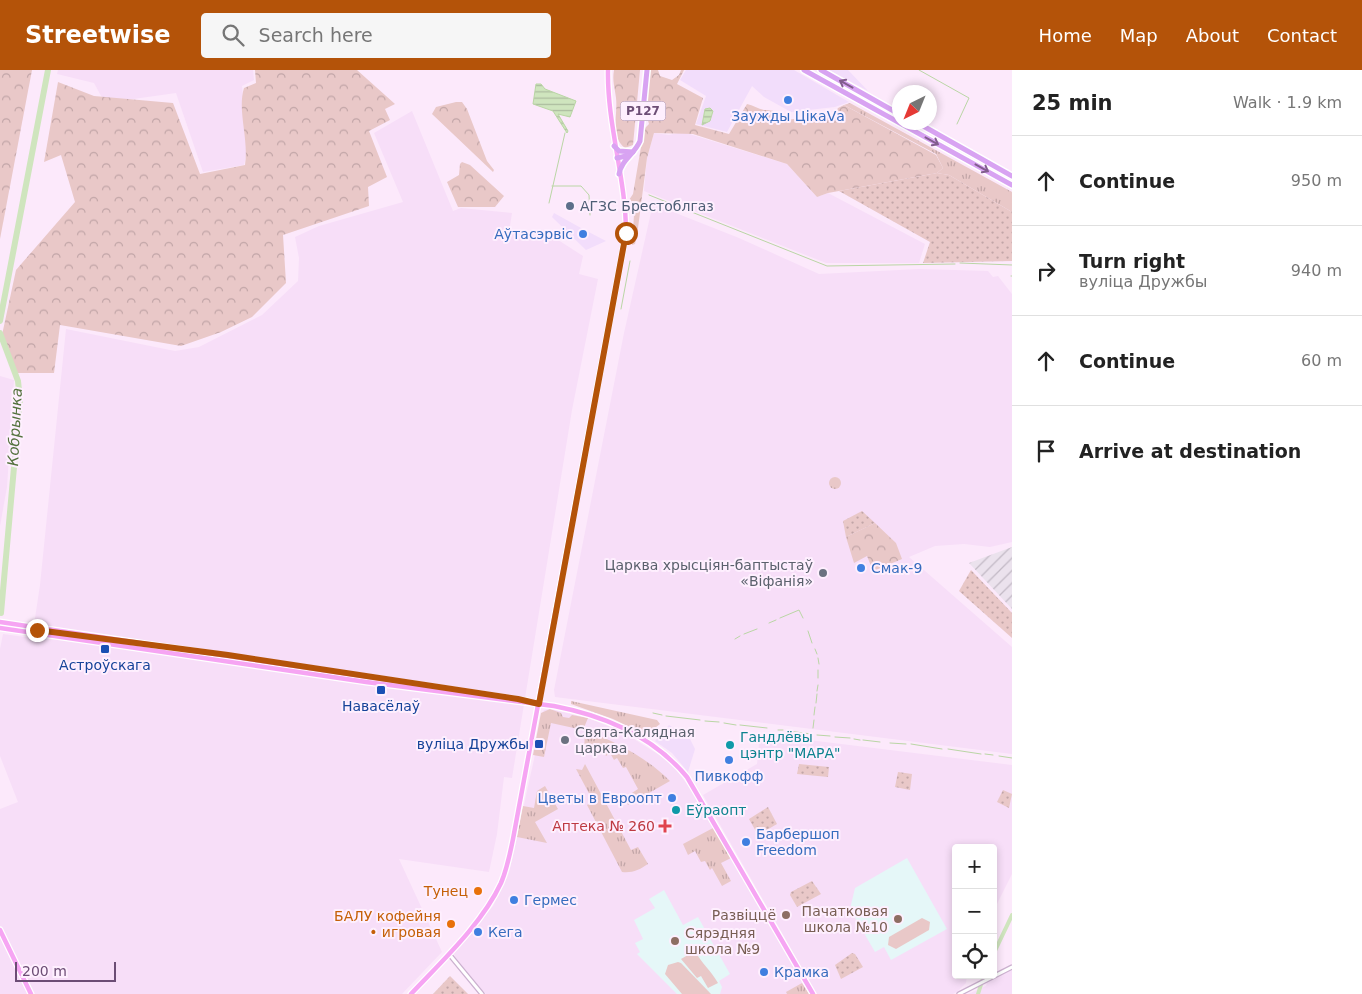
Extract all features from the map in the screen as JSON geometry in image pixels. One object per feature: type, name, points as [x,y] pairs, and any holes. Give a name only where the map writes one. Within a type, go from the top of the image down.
[{"type":"highway","name":"Р127","points":[[619,174],[621,164],[636,151],[640,141],[647,70]]},
{"type":"highway","points":[[804,70],[1012,184]]},
{"type":"highway","points":[[821,70],[892,110]]},
{"type":"highway","points":[[930,130],[1012,176]]},
{"type":"highway","points":[[614,146],[624,153],[636,151]]},
{"type":"highway","points":[[617,158],[636,151]]},
{"type":"main road","name":"Р127","points":[[539,704],[626,233],[624,205],[608,95],[608,70]]},
{"type":"main road","points":[[0,622],[395,680],[539,704],[598,716],[649,741],[672,758],[688,777],[813,994]]},
{"type":"main road","points":[[0,628],[25,630],[30,626]]},
{"type":"main road","points":[[0,628],[322,676],[539,704]]},
{"type":"main road","points":[[29,632],[33,629],[68,632]]},
{"type":"main road","points":[[119,646],[153,648],[158,645]]},
{"type":"main road","points":[[157,652],[161,648],[195,651]]},
{"type":"main road","points":[[197,657],[230,660],[234,656]]},
{"type":"main road","points":[[233,662],[236,659],[270,662]]},
{"type":"main road","points":[[322,676],[356,678],[360,675]]},
{"type":"main road","points":[[359,681],[364,678],[395,680]]},
{"type":"main road","points":[[411,994],[481,915],[496,893],[505,873],[539,704]]},
{"type":"main road","points":[[0,930],[31,994]]},
{"type":"street","points":[[449,953],[454,962],[482,994]]},
{"type":"street","points":[[959,994],[1012,967]]},
{"type":"shaded area","points":[[58,70],[253,70],[254,80],[242,86],[248,147],[244,165],[203,172],[176,93],[105,103],[94,83],[57,74]]},
{"type":"shaded area","points":[[686,70],[794,70],[849,102],[835,107],[791,112],[764,97],[752,86],[727,132],[696,124],[706,96],[680,80]]},
{"type":"shaded area","points":[[829,70],[848,70],[868,91]]},
{"type":"shaded area","points":[[536,84],[541,84],[545,89],[576,101],[570,117],[558,114],[568,131],[567,133],[553,111],[533,104]]},
{"type":"shaded area","points":[[710,108],[713,111],[710,121],[702,125],[705,109]]},
{"type":"shaded area","points":[[412,111],[453,211],[461,208],[512,213],[509,232],[540,238],[541,229],[583,256],[579,274],[598,279],[572,410],[512,778],[504,777],[497,834],[489,872],[399,859],[442,952],[402,994],[0,994],[0,809],[18,802],[0,756],[0,649],[3,634],[32,638],[40,585],[66,329],[175,351],[199,347],[262,315],[298,281],[299,258],[295,237],[319,226],[403,202],[374,133]]},
{"type":"shaded area","points":[[683,132],[787,164],[817,197],[828,193],[925,244],[919,263],[826,263],[644,191],[647,158],[654,133],[669,135]]},
{"type":"shaded area","points":[[658,206],[739,238],[819,274],[919,269],[988,271],[993,277],[998,276],[1012,294],[1012,542],[990,547],[964,544],[935,546],[909,557],[1012,647],[1012,754],[555,697],[554,690],[624,333],[652,208]]},
{"type":"shaded area","points":[[554,213],[606,241],[586,250],[552,217]]},
{"type":"shaded area","points":[[0,376],[14,380],[7,487],[0,526]]},
{"type":"shaded area","points":[[1012,547],[1012,609],[969,563]]},
{"type":"shaded area","points":[[550,709],[588,718],[623,732],[667,760],[676,769],[699,801],[809,994],[486,994],[469,976],[455,959],[454,953],[493,906],[509,873],[536,750],[540,718],[544,710]]},
{"type":"shaded area","points":[[669,725],[690,739],[695,749],[688,772],[672,753],[655,741]]},
{"type":"shaded area","points":[[760,734],[1012,765],[1012,874],[997,904],[997,844],[952,844],[952,979],[966,979],[966,983],[958,991],[953,994],[817,994],[703,795],[757,764]]},
{"type":"shaded area","name":"Пачатковая школа №10","points":[[907,858],[947,929],[891,960],[884,947],[875,952],[850,909],[855,888]]},
{"type":"shaded area","name":"Сярэдняя школа №9","points":[[664,890],[683,925],[698,917],[730,974],[719,981],[722,987],[720,994],[677,994],[637,954],[640,952],[635,943],[643,939],[634,920],[655,908],[649,899]]},
{"type":"shaded area","points":[[1012,969],[1012,994],[968,994],[986,986],[987,982],[997,979],[997,977]]},
{"type":"green space","points":[[0,70],[32,70],[0,239]]},
{"type":"green space","points":[[255,70],[357,70],[395,104],[385,109],[390,120],[369,131],[387,177],[368,187],[369,206],[283,235],[286,283],[252,317],[221,332],[181,346],[60,325],[54,373],[17,373],[2,335],[16,270],[75,202],[61,155],[44,162],[58,82],[94,96],[173,103],[200,174],[245,165],[246,145],[242,97],[244,88],[256,83]]},
{"type":"green space","points":[[614,70],[640,70],[633,145],[625,148],[620,143],[616,132]]},
{"type":"green space","points":[[650,70],[658,70],[660,76],[672,80],[679,75],[681,70],[684,70],[677,84],[703,98],[695,125],[729,134],[747,104],[776,112],[786,120],[834,114],[838,108],[844,105],[936,155],[943,168],[937,173],[828,193],[817,197],[787,164],[693,134],[654,133],[647,158],[637,236],[635,244],[632,245],[634,215],[629,200],[633,194],[644,129],[649,124],[645,110]]},
{"type":"green space","points":[[462,102],[467,109],[487,161],[494,170],[493,172],[432,114],[436,107]]},
{"type":"green space","points":[[850,103],[892,126],[892,130],[899,130],[1012,192],[1012,212],[949,175],[937,173],[943,168],[936,154],[844,105]]},
{"type":"green space","points":[[462,162],[470,165],[504,196],[495,207],[458,207],[447,182],[459,175]]},
{"type":"green space","points":[[937,173],[949,175],[1012,212],[1012,261],[923,263],[930,242],[839,191]]},
{"type":"green space","points":[[833,477],[837,477],[841,483],[837,489],[833,489],[829,485],[829,481]]},
{"type":"green space","points":[[862,511],[875,523],[846,537],[843,521]]},
{"type":"green space","points":[[875,523],[896,543],[902,559],[873,571],[867,556],[854,563],[846,537]]},
{"type":"green space","points":[[971,570],[1012,613],[1012,638],[959,591]]},
{"type":"green space","points":[[571,701],[657,720],[660,724],[646,735],[613,719],[571,704]]},
{"type":"green space","points":[[550,709],[561,713],[563,717],[569,718],[572,715],[588,718],[583,730],[551,723],[544,757],[533,755],[541,713]]},
{"type":"green space","points":[[585,730],[630,751],[661,772],[670,781],[628,805],[624,798],[638,789],[626,767],[623,768],[617,758],[614,760],[610,753],[606,756],[601,747],[596,750],[591,748],[584,752]]},
{"type":"green space","points":[[585,764],[631,850],[638,847],[648,864],[642,868],[622,872],[587,805],[593,801],[576,769],[582,770]]},
{"type":"green space","points":[[799,764],[829,767],[828,777],[797,774]]},
{"type":"green space","points":[[898,772],[912,774],[910,790],[895,787]]},
{"type":"green space","points":[[545,786],[558,809],[535,822],[547,843],[517,837],[523,806],[534,808],[537,791]]},
{"type":"green space","points":[[1003,790],[1012,794],[1009,808],[997,802]]},
{"type":"green space","points":[[768,807],[777,824],[758,835],[749,819]]},
{"type":"green space","points":[[713,828],[731,858],[721,863],[731,881],[722,886],[712,868],[710,870],[705,861],[701,862],[695,851],[688,855],[683,844]]},
{"type":"green space","points":[[812,881],[821,894],[797,907],[790,895],[791,892]]},
{"type":"green space","points":[[922,918],[930,922],[929,930],[896,949],[888,945],[889,937]]},
{"type":"green space","points":[[695,951],[718,983],[708,988],[701,976],[697,978],[681,959]]},
{"type":"green space","points":[[852,953],[855,954],[863,967],[841,979],[835,965]]},
{"type":"green space","points":[[678,962],[711,994],[682,994],[665,974],[668,965]]},
{"type":"green space","points":[[450,976],[468,994],[433,994]]},
{"type":"green space","points":[[802,983],[809,994],[787,994],[786,992]]},
{"type":"waterway","name":"Кобрынка","points":[[0,321],[48,70]]},
{"type":"waterway","points":[[919,70],[969,98],[957,124]]},
{"type":"waterway","points":[[549,203],[565,133]]},
{"type":"waterway","points":[[552,186],[581,186],[589,195],[590,215]]},
{"type":"waterway","points":[[649,195],[827,266],[955,264]]},
{"type":"waterway","points":[[621,309],[630,261]]},
{"type":"waterway","points":[[960,263],[1012,265]]},
{"type":"waterway","name":"Кобрынка","points":[[0,333],[18,381],[20,400],[1,613]]},
{"type":"waterway","points":[[780,618],[799,610],[803,618]]},
{"type":"waterway","points":[[769,623],[776,620]]},
{"type":"waterway","points":[[744,634],[757,629]]},
{"type":"waterway","points":[[808,631],[812,643]]},
{"type":"waterway","points":[[735,639],[740,636]]},
{"type":"waterway","points":[[815,649],[817,654]]},
{"type":"waterway","points":[[818,658],[819,664]]},
{"type":"waterway","points":[[818,670],[818,678]]},
{"type":"waterway","points":[[817,691],[818,685]]},
{"type":"waterway","points":[[816,703],[817,694]]},
{"type":"waterway","points":[[814,715],[815,707]]},
{"type":"waterway","points":[[653,713],[662,715]]},
{"type":"waterway","points":[[666,716],[700,720]]},
{"type":"waterway","points":[[813,728],[814,720]]},
{"type":"waterway","points":[[705,721],[719,722]]},
{"type":"waterway","points":[[724,723],[736,725]]},
{"type":"waterway","points":[[740,725],[767,728]]},
{"type":"waterway","points":[[778,730],[783,730]]},
{"type":"waterway","points":[[788,731],[811,734]]},
{"type":"waterway","points":[[817,735],[830,736]]},
{"type":"waterway","points":[[835,737],[850,738]]},
{"type":"waterway","points":[[854,739],[860,740]]},
{"type":"waterway","points":[[863,740],[880,742]]},
{"type":"waterway","points":[[890,743],[906,744]]},
{"type":"waterway","points":[[911,744],[942,749]]},
{"type":"waterway","points":[[948,749],[981,754]]},
{"type":"waterway","points":[[985,754],[993,755]]},
{"type":"waterway","points":[[999,756],[1012,758]]},
{"type":"waterway","points":[[997,947],[1012,915]]},
{"type":"waterway","points":[[978,994],[983,979]]},
{"type":"place","name":"Заужды ЦікаVа","points":[[788,100]]},
{"type":"place","name":"АГЗС Брестоблгаз","points":[[570,206]]},
{"type":"place","name":"Аўтасэрвіс","points":[[583,234]]},
{"type":"place","name":"Смак-9","points":[[861,568]]},
{"type":"place","name":"Царква хрысціян-баптыстаў «Віфанія»","points":[[823,573]]},
{"type":"place","name":"Астроўскага","points":[[105,649]]},
{"type":"place","name":"Навасёлаў","points":[[381,690]]},
{"type":"place","name":"Свята-Калядная царква","points":[[565,740]]},
{"type":"place","name":"вуліца Дружбы","points":[[539,744]]},
{"type":"place","name":"Гандлёвы цэнтр \"МАРА\"","points":[[730,745]]},
{"type":"place","name":"Пивкофф","points":[[729,760]]},
{"type":"place","name":"Цветы в Евроопт","points":[[672,798]]},
{"type":"place","name":"Еўраопт","points":[[676,810]]},
{"type":"place","name":"Аптека № 260","points":[[665,826]]},
{"type":"place","name":"Барбершоп Freedom","points":[[746,842]]},
{"type":"place","name":"Тунец","points":[[478,891]]},
{"type":"place","name":"Гермес","points":[[514,900]]},
{"type":"place","name":"Развіццё","points":[[786,915]]},
{"type":"place","name":"Пачатковая школа №10","points":[[898,919]]},
{"type":"place","name":"БАЛУ кофейня • игровая","points":[[451,924]]},
{"type":"place","name":"Кега","points":[[478,932]]},
{"type":"place","name":"Сярэдняя школа №9","points":[[675,941]]},
{"type":"place","name":"Крамка","points":[[764,972]]},
{"type":"route","points":[[37,630],[68,632],[228,655],[518,699],[539,704],[626,233]]}]
